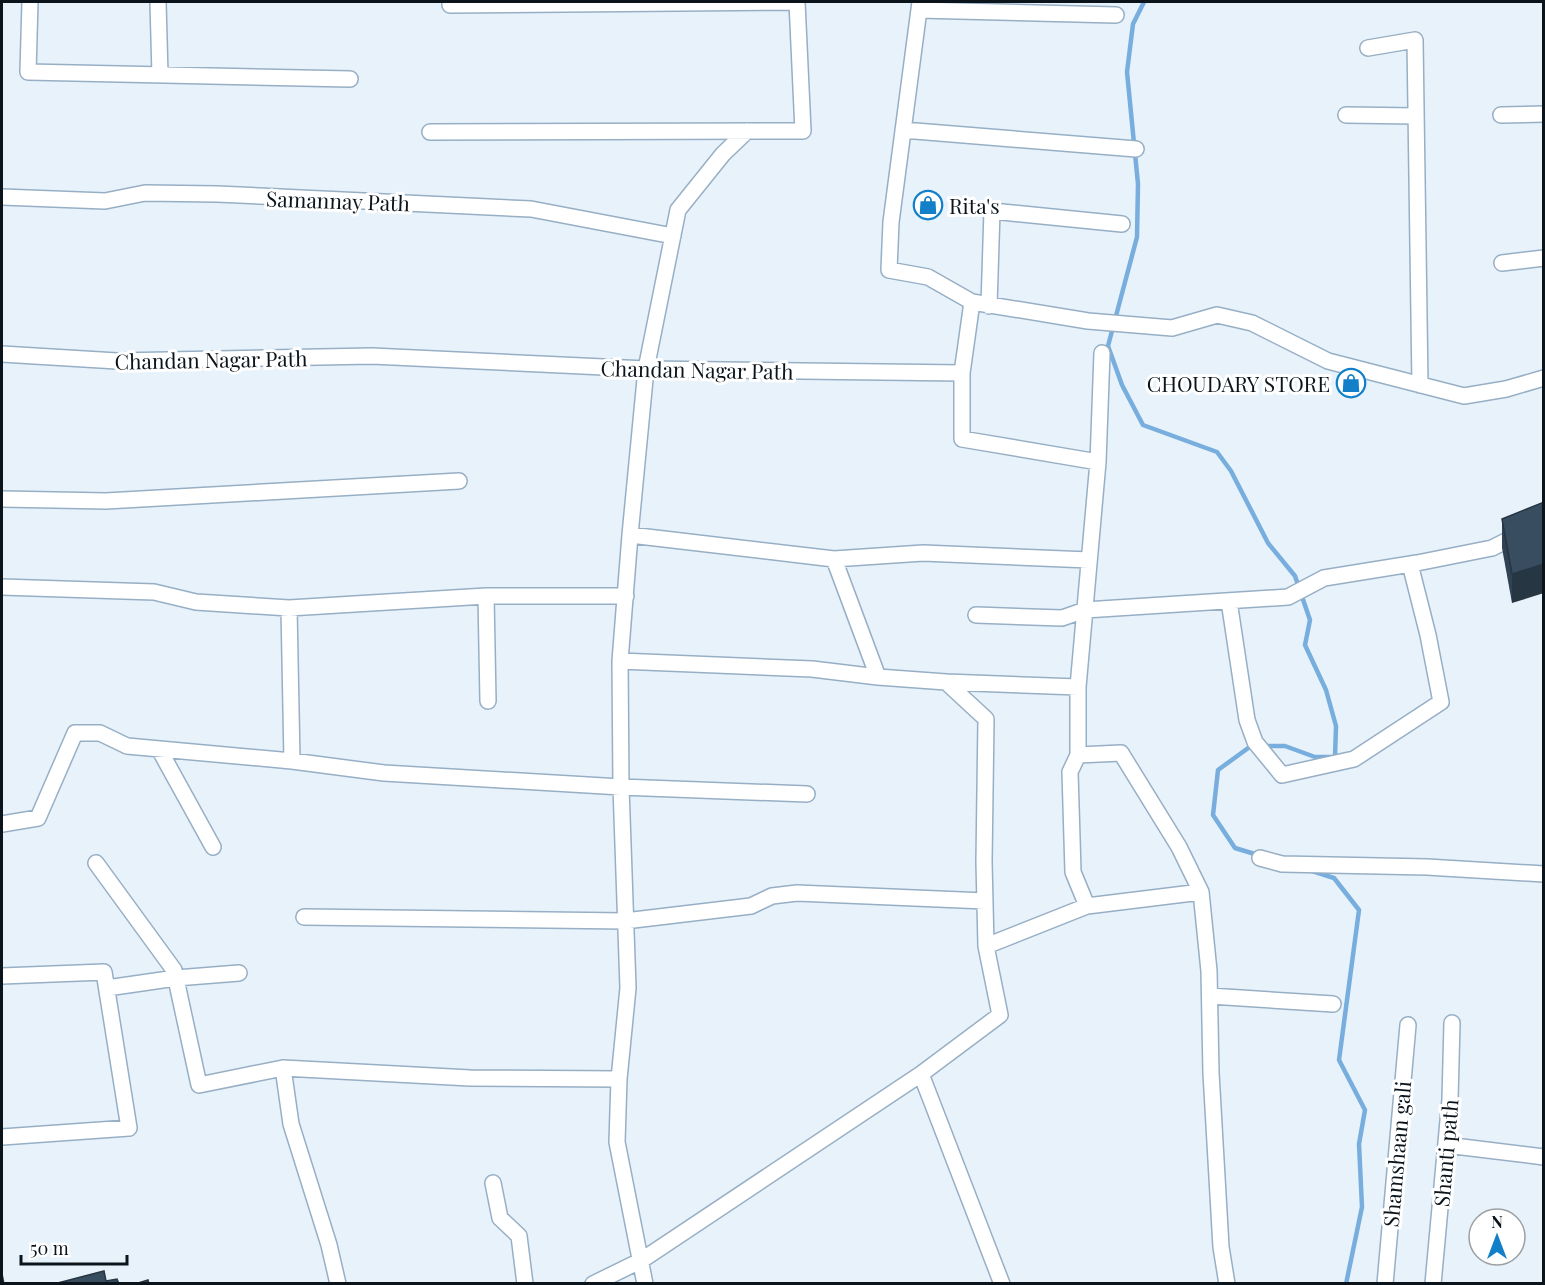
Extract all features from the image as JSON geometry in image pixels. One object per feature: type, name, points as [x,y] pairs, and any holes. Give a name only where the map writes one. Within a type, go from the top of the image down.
[{"type":"street","points":[[30,2],[28,72],[350,79]]},
{"type":"street","points":[[158,2],[160,75]]},
{"type":"street","points":[[450,2],[450,5],[790,2]]},
{"type":"street","points":[[430,132],[802,131],[797,2]]},
{"type":"street","points":[[1116,15],[920,6],[891,222],[889,270],[928,277],[972,302],[1088,321],[1172,328],[1217,315],[1252,323],[1328,361],[1464,396],[1506,389],[1544,378]]},
{"type":"street","points":[[1368,48],[1415,40],[1420,385]]},
{"type":"street","points":[[1501,115],[1544,114]]},
{"type":"street","points":[[1346,115],[1416,116]]},
{"type":"street","points":[[903,130],[1136,149]]},
{"type":"street","points":[[645,1284],[617,1142],[619,1079],[628,988],[621,787],[620,661],[630,535],[646,369],[678,210],[723,154],[747,131]]},
{"type":"street","name":"Samannay Path","points":[[2,197],[105,201],[145,193],[217,194],[531,209],[673,236]]},
{"type":"street","points":[[989,306],[992,211],[1122,224]]},
{"type":"street","points":[[1502,263],[1544,258]]},
{"type":"street","points":[[972,302],[962,373],[962,439],[1098,462]]},
{"type":"street","points":[[1087,906],[1073,872],[1070,772],[1078,755],[1078,687],[1098,462],[1102,353]]},
{"type":"street","name":"Chandan Nagar Path","points":[[2,354],[117,361],[372,356],[646,369],[962,373]]},
{"type":"street","points":[[2,499],[106,501],[459,481]]},
{"type":"street","points":[[976,615],[1062,618],[1085,609],[1288,597],[1324,578],[1492,548],[1544,522]]},
{"type":"street","points":[[630,535],[834,559],[923,553],[1089,561]]},
{"type":"street","points":[[834,559],[878,678]]},
{"type":"street","points":[[1229,601],[1247,720],[1260,748],[1282,775],[1354,759],[1441,702],[1428,635],[1410,564]]},
{"type":"street","points":[[2,587],[154,592],[196,602],[289,608],[486,596],[626,597]]},
{"type":"street","points":[[486,596],[488,701]]},
{"type":"street","points":[[289,608],[292,761]]},
{"type":"street","points":[[620,661],[812,669],[878,678],[1078,687]]},
{"type":"street","points":[[593,1284],[642,1260],[921,1074],[1000,1015],[986,946],[986,719],[946,682]]},
{"type":"street","points":[[2,824],[38,818],[75,733],[100,733],[127,746],[292,761],[384,773],[621,787],[807,794]]},
{"type":"street","points":[[159,749],[213,848]]},
{"type":"street","points":[[1078,755],[1121,753],[1179,847],[1201,892],[1209,971],[1210,1073],[1221,1247],[1227,1284]]},
{"type":"street","points":[[1260,858],[1282,864],[1427,867],[1544,874]]},
{"type":"street","points":[[96,863],[174,970],[199,1085],[283,1068],[470,1078],[619,1079]]},
{"type":"street","points":[[986,946],[1087,906],[1201,892]]},
{"type":"street","points":[[304,917],[625,921],[751,906],[772,896],[797,893],[985,901]]},
{"type":"street","points":[[2,976],[104,972],[129,1128],[2,1137]]},
{"type":"street","points":[[106,988],[176,978],[240,973]]},
{"type":"street","points":[[1209,996],[1333,1004]]},
{"type":"street","name":"Shanti path","points":[[1433,1284],[1450,1099],[1452,1023]]},
{"type":"street","name":"Shamshaan gali","points":[[1385,1284],[1408,1025]]},
{"type":"street","points":[[283,1068],[291,1124],[329,1245],[338,1284]]},
{"type":"street","points":[[921,1074],[1002,1284]]},
{"type":"street","points":[[1446,1145],[1544,1157]]},
{"type":"street","points":[[493,1183],[500,1218],[519,1236],[525,1284]]},
{"type":"building","points":[[1544,502],[1544,564],[1512,574],[1502,519]]},
{"type":"building","points":[[104,1271],[106,1281],[117,1279],[119,1284],[54,1284]]},
{"type":"building","points":[[148,1280],[149,1284],[135,1284]]},
{"type":"waterway","points":[[1144,2],[1133,24],[1127,72],[1138,184],[1137,237],[1108,346],[1122,385],[1143,425],[1217,452],[1231,471],[1268,543],[1295,576],[1310,620],[1305,645],[1326,690],[1336,726],[1335,757],[1315,757],[1285,746],[1263,746]]},
{"type":"waterway","points":[[1255,746],[1251,746],[1218,770],[1213,815],[1235,848],[1258,855]]},
{"type":"waterway","points":[[1309,870],[1334,878],[1359,910],[1339,1060],[1365,1110],[1359,1144],[1362,1207],[1346,1284]]},
{"type":"place","name":"Rita's","points":[[928,205]]},
{"type":"place","name":"CHOUDARY STORE","points":[[1351,383]]}]
